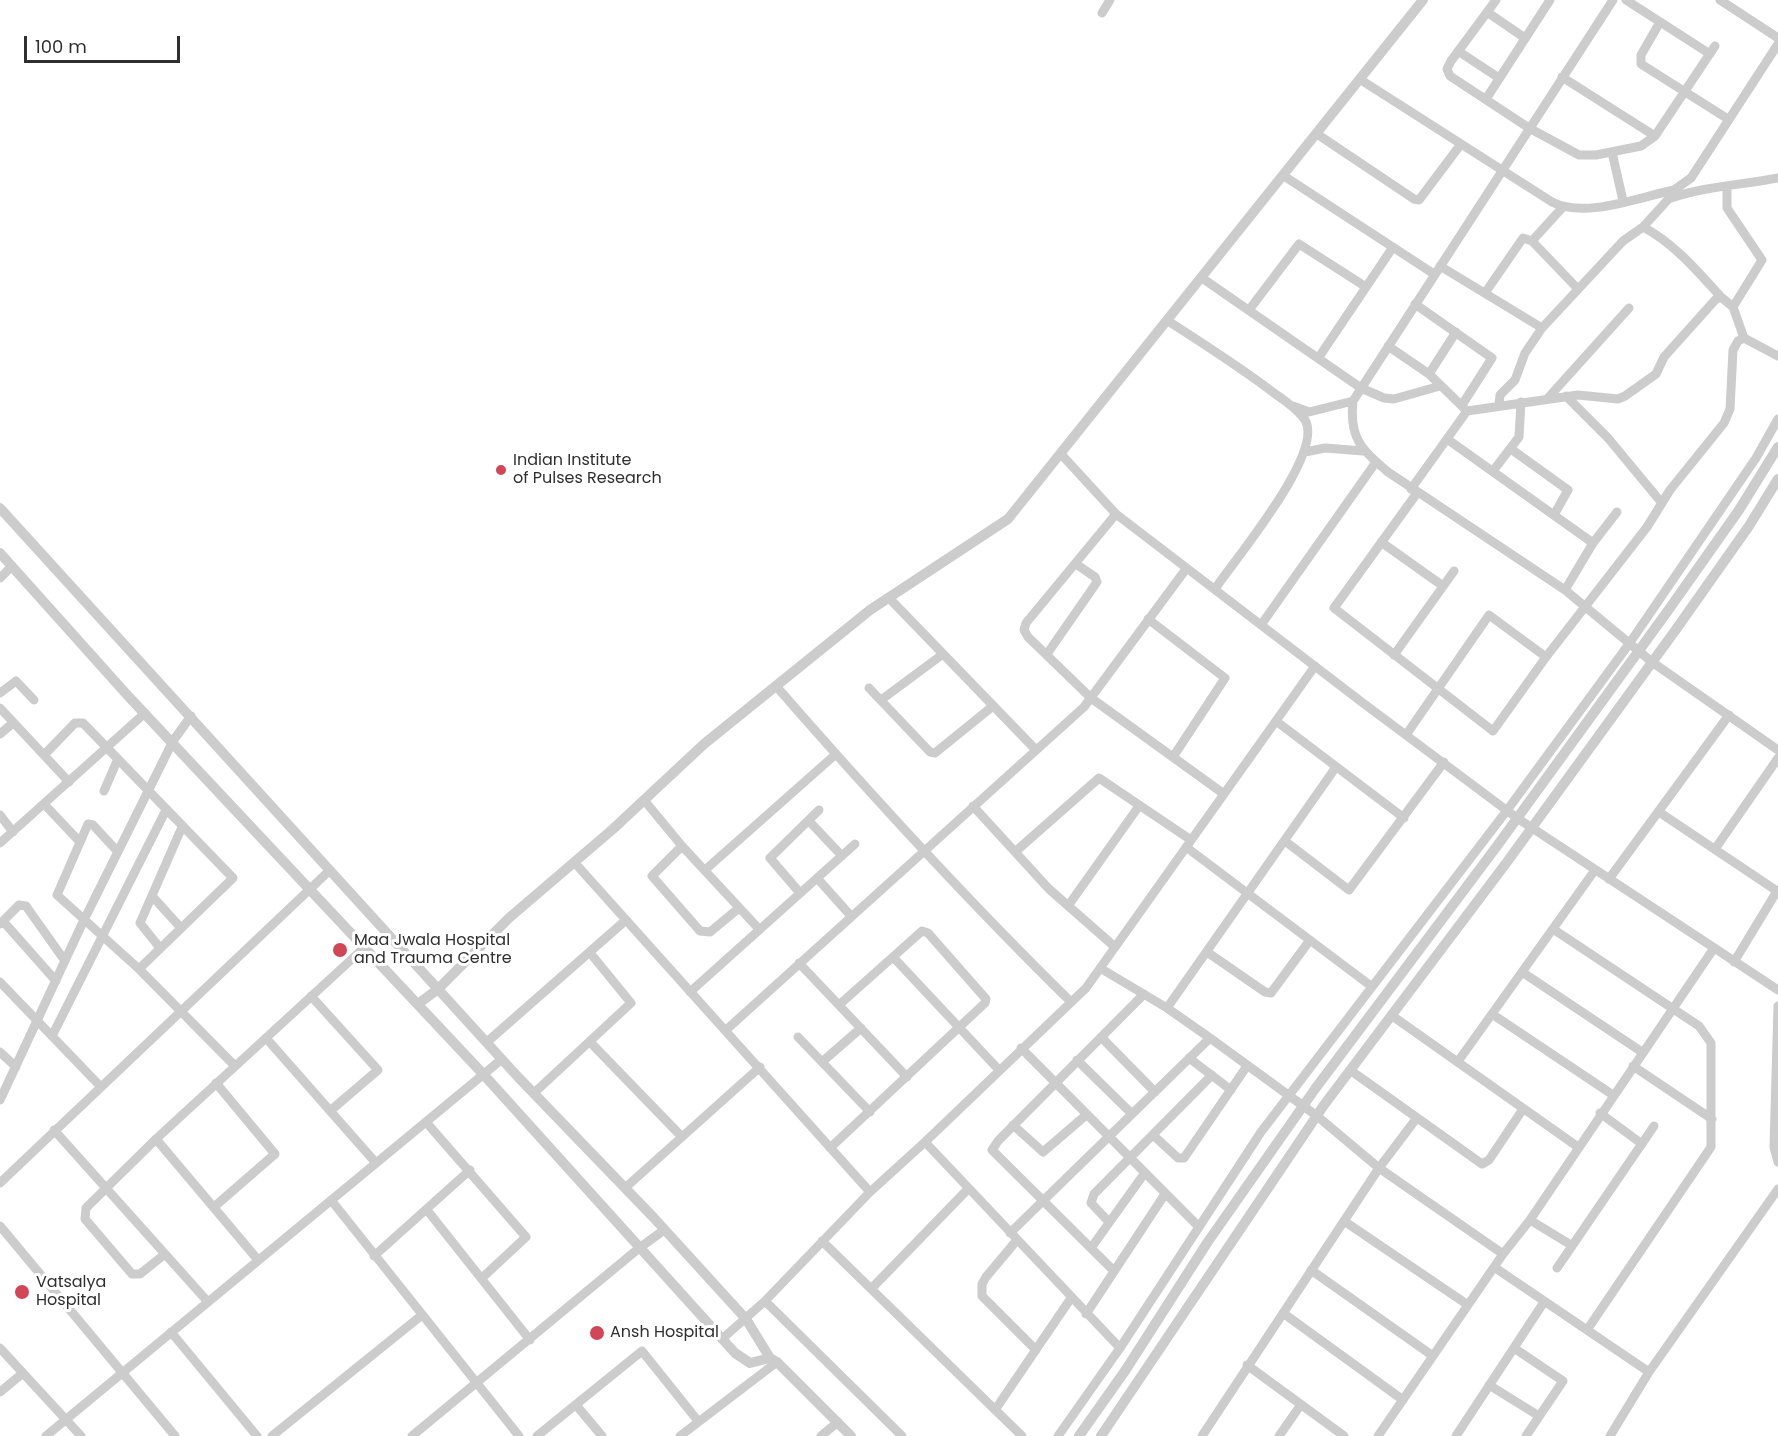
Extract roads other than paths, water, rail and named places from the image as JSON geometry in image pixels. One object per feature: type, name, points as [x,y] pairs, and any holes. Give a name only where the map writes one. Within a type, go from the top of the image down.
[{"type":"street","points":[[1102,13],[1110,0]]},
{"type":"street","points":[[418,1004],[438,989],[509,918],[644,800],[704,744],[889,598],[1008,519],[1423,0]]},
{"type":"street","points":[[1496,0],[1450,61],[1447,73],[1529,128],[1579,154],[1612,152],[1646,144],[1655,136],[1712,50],[1660,22],[1626,0]]},
{"type":"street","points":[[1486,99],[1550,0]]},
{"type":"street","points":[[1613,0],[1353,401],[1354,435],[1363,451],[1414,491],[1565,590],[1652,662],[1778,750]]},
{"type":"street","points":[[1720,0],[1778,38]]},
{"type":"street","points":[[1487,12],[1525,38]]},
{"type":"street","points":[[1660,22],[1640,60],[1684,92],[1728,119]]},
{"type":"street","points":[[1499,405],[1500,395],[1515,380],[1525,353],[1542,328],[1623,241],[1643,227],[1691,178],[1778,44]]},
{"type":"street","points":[[1458,51],[1500,78]]},
{"type":"street","points":[[1563,77],[1655,136]]},
{"type":"street","points":[[1361,80],[1562,208],[1584,210],[1695,189],[1727,187],[1778,178]]},
{"type":"street","points":[[1317,134],[1414,199],[1419,200],[1461,144]]},
{"type":"street","points":[[1612,152],[1623,201]]},
{"type":"street","points":[[1284,176],[1434,274]]},
{"type":"street","points":[[1727,187],[1727,208],[1762,260],[1733,307]]},
{"type":"street","points":[[1532,241],[1562,208]]},
{"type":"street","points":[[1643,227],[1664,240],[1733,307],[1744,338],[1778,356]]},
{"type":"street","points":[[1485,293],[1523,238],[1532,241],[1578,289]]},
{"type":"street","points":[[1249,309],[1299,244],[1366,287]]},
{"type":"street","points":[[1319,357],[1393,247]]},
{"type":"street","points":[[1440,266],[1542,328]]},
{"type":"street","points":[[1202,278],[1361,388],[1388,399],[1440,386]]},
{"type":"street","points":[[1388,346],[1429,374],[1465,408],[1566,396],[1587,395],[1618,399],[1629,394],[1656,374],[1664,357],[1712,302],[1721,297]]},
{"type":"street","points":[[1415,304],[1492,358],[1447,439],[1381,542],[1334,608],[1493,731],[1546,657],[1647,527],[1661,502],[1724,423],[1730,409],[1733,351],[1738,341],[1744,338]]},
{"type":"street","points":[[1548,398],[1629,308]]},
{"type":"street","points":[[1168,321],[1249,374],[1290,405],[1305,420],[1309,434],[1305,452],[1287,488],[1215,589]]},
{"type":"street","points":[[1429,374],[1456,332]]},
{"type":"street","points":[[1566,396],[1608,438],[1661,502]]},
{"type":"street","points":[[1290,405],[1309,412],[1353,401]]},
{"type":"street","points":[[1493,471],[1511,449],[1521,430],[1521,402]]},
{"type":"street","points":[[1058,1436],[1120,1348],[1287,1096],[1508,809],[1629,644],[1756,458],[1778,419]]},
{"type":"street","points":[[1447,439],[1593,543]]},
{"type":"street","points":[[1080,1436],[1125,1371],[1207,1243],[1302,1106],[1639,650],[1739,510],[1778,447]]},
{"type":"street","points":[[1305,452],[1324,448],[1363,451]]},
{"type":"street","points":[[1511,449],[1568,489],[1554,515]]},
{"type":"street","points":[[1061,453],[1116,514],[1406,735],[1508,809],[1517,818],[1778,990]]},
{"type":"street","points":[[1261,625],[1376,462]]},
{"type":"street","points":[[1101,1436],[1317,1116],[1532,828],[1749,526],[1778,479]]},
{"type":"street","points":[[0,508],[502,1059],[746,1319],[774,1360],[851,1436]]},
{"type":"street","points":[[1565,590],[1593,543],[1617,512]]},
{"type":"street","points":[[1116,514],[1026,623],[1024,630],[1028,637],[1091,698],[1224,794]]},
{"type":"street","points":[[1381,542],[1443,586]]},
{"type":"street","points":[[0,553],[310,891],[484,1075],[741,1360],[750,1363],[774,1360]]},
{"type":"street","points":[[1047,654],[1097,582],[1095,577],[1076,564]]},
{"type":"street","points":[[0,578],[12,566]]},
{"type":"street","points":[[726,1030],[1084,707],[1186,569]]},
{"type":"street","points":[[1394,655],[1454,571]]},
{"type":"street","points":[[889,598],[1036,750]]},
{"type":"street","points":[[1406,735],[1489,615],[1546,657]]},
{"type":"street","points":[[1148,620],[1225,678],[1173,757]]},
{"type":"street","points":[[881,700],[944,654]]},
{"type":"street","points":[[722,1340],[765,1301],[870,1192],[1086,988],[1315,666]]},
{"type":"street","points":[[0,693],[16,681],[34,700]]},
{"type":"street","points":[[776,686],[976,909],[1071,1002]]},
{"type":"street","points":[[869,688],[930,752],[935,753],[993,706]]},
{"type":"street","points":[[0,708],[69,782]]},
{"type":"street","points":[[0,843],[145,713]]},
{"type":"street","points":[[1609,879],[1729,715]]},
{"type":"street","points":[[0,1100],[2,1088],[16,1067],[83,922],[147,793],[173,741],[191,716]]},
{"type":"street","points":[[1276,721],[1404,818]]},
{"type":"street","points":[[44,755],[78,722],[233,878],[139,969]]},
{"type":"street","points":[[0,734],[13,723]]},
{"type":"street","points":[[705,870],[836,754]]},
{"type":"street","points":[[1715,849],[1778,758]]},
{"type":"street","points":[[104,791],[117,761]]},
{"type":"street","points":[[1285,841],[1349,890],[1444,762]]},
{"type":"street","points":[[1167,1008],[1336,767]]},
{"type":"street","points":[[1015,852],[1099,778],[1189,844],[1248,893],[1371,986]]},
{"type":"street","points":[[644,800],[682,846],[759,929]]},
{"type":"street","points":[[44,804],[79,841]]},
{"type":"street","points":[[973,806],[1068,906],[1115,947]]},
{"type":"street","points":[[1068,906],[1139,806]]},
{"type":"street","points":[[52,1036],[104,937],[166,810]]},
{"type":"street","points":[[800,893],[770,858],[819,810]]},
{"type":"street","points":[[1659,812],[1778,890],[1734,962]]},
{"type":"street","points":[[0,815],[13,832]]},
{"type":"street","points":[[808,821],[842,856]]},
{"type":"street","points":[[118,852],[90,824],[86,826],[57,895],[83,922],[104,937],[139,969],[235,1066]]},
{"type":"street","points":[[160,948],[140,923],[182,827]]},
{"type":"street","points":[[690,992],[855,844]]},
{"type":"street","points":[[682,846],[652,876],[700,931],[704,934],[710,932],[739,908]]},
{"type":"street","points":[[574,862],[870,1192]]},
{"type":"street","points":[[0,1184],[54,1130],[330,870]]},
{"type":"street","points":[[1459,1060],[1595,870]]},
{"type":"street","points":[[817,878],[851,916]]},
{"type":"street","points":[[152,896],[182,928]]},
{"type":"street","points":[[56,981],[1,922],[19,905],[26,906],[65,961]]},
{"type":"street","points":[[487,1042],[591,954],[626,920]]},
{"type":"street","points":[[1553,929],[1699,1026],[1709,1036],[1711,1147],[1587,1330]]},
{"type":"street","points":[[830,1148],[985,1003],[985,995],[928,933],[922,931],[839,1005]]},
{"type":"street","points":[[1207,952],[1264,992],[1271,993],[1310,940]]},
{"type":"street","points":[[165,1254],[140,1275],[132,1274],[85,1219],[86,1208],[156,1139],[365,947]]},
{"type":"street","points":[[1378,1436],[1503,1254],[1530,1220],[1600,1113],[1714,948]]},
{"type":"street","points":[[534,1093],[591,1043],[631,1003],[591,954]]},
{"type":"street","points":[[892,957],[999,1070]]},
{"type":"street","points":[[799,963],[907,1077]]},
{"type":"street","points":[[1100,968],[1167,1008],[1210,1038],[1317,1116],[1379,1168],[1503,1254]]},
{"type":"street","points":[[1522,972],[1642,1052]]},
{"type":"street","points":[[0,982],[101,1087]]},
{"type":"street","points":[[1114,1270],[992,1150],[1013,1125],[1144,994]]},
{"type":"street","points":[[311,996],[378,1070],[330,1111]]},
{"type":"street","points":[[1778,1006],[1774,1147],[1778,1162]]},
{"type":"street","points":[[1491,1014],[1613,1095]]},
{"type":"street","points":[[1391,1015],[1459,1060],[1578,1147]]},
{"type":"street","points":[[822,1062],[861,1028]]},
{"type":"street","points":[[798,1037],[870,1112]]},
{"type":"street","points":[[1101,1037],[1155,1092]]},
{"type":"street","points":[[266,1038],[376,1163]]},
{"type":"street","points":[[1036,1350],[982,1296],[982,1284],[1014,1237],[1043,1202],[1210,1038]]},
{"type":"street","points":[[591,1043],[682,1137]]},
{"type":"street","points":[[1021,1048],[1085,1116],[1199,1227]]},
{"type":"street","points":[[0,1052],[16,1067]]},
{"type":"street","points":[[1189,1058],[1231,1090]]},
{"type":"street","points":[[46,1436],[502,1059]]},
{"type":"street","points":[[1077,1060],[1132,1114]]},
{"type":"street","points":[[1153,1135],[1178,1158],[1184,1158],[1247,1066]]},
{"type":"street","points":[[1632,1066],[1712,1119]]},
{"type":"street","points":[[625,1188],[760,1067]]},
{"type":"street","points":[[1350,1070],[1482,1164],[1489,1160],[1523,1109]]},
{"type":"street","points":[[1109,1222],[1093,1207],[1091,1198],[1212,1076]]},
{"type":"street","points":[[214,1208],[275,1154],[216,1083]]},
{"type":"street","points":[[1600,1113],[1642,1144]]},
{"type":"street","points":[[1013,1125],[1043,1152],[1085,1116]]},
{"type":"street","points":[[1202,1436],[1379,1168],[1416,1119]]},
{"type":"street","points":[[426,1122],[526,1237],[482,1278]]},
{"type":"street","points":[[1557,1268],[1654,1126]]},
{"type":"street","points":[[54,1130],[208,1302]]},
{"type":"street","points":[[156,1139],[258,1260]]},
{"type":"street","points":[[925,1142],[1120,1348]]},
{"type":"street","points":[[374,1256],[470,1170]]},
{"type":"street","points":[[1091,1248],[1144,1174]]},
{"type":"street","points":[[872,1288],[968,1189]]},
{"type":"street","points":[[1610,1436],[1649,1372],[1778,1189]]},
{"type":"street","points":[[1086,1314],[1165,1194]]},
{"type":"street","points":[[332,1200],[374,1256],[519,1436]]},
{"type":"street","points":[[427,1210],[530,1340]]},
{"type":"street","points":[[1530,1220],[1571,1245]]},
{"type":"street","points":[[1344,1221],[1468,1305]]},
{"type":"street","points":[[0,1226],[175,1436]]},
{"type":"street","points":[[412,1436],[638,1248],[664,1230]]},
{"type":"street","points":[[822,1241],[1022,1436]]},
{"type":"street","points":[[1494,1268],[1649,1372]]},
{"type":"street","points":[[1311,1270],[1433,1356]]},
{"type":"street","points":[[995,1410],[1071,1298]]},
{"type":"street","points":[[765,1301],[902,1436]]},
{"type":"street","points":[[1456,1436],[1544,1302]]},
{"type":"street","points":[[1283,1313],[1403,1400]]},
{"type":"street","points":[[272,1436],[422,1315]]},
{"type":"street","points":[[171,1332],[257,1436]]},
{"type":"street","points":[[0,1348],[81,1436]]},
{"type":"street","points":[[1514,1348],[1563,1381],[1526,1436]]},
{"type":"street","points":[[537,1436],[642,1351],[698,1421]]},
{"type":"street","points":[[680,1436],[774,1360]]},
{"type":"street","points":[[1247,1365],[1344,1436]]},
{"type":"street","points":[[0,1392],[23,1372]]},
{"type":"street","points":[[1490,1385],[1539,1416]]},
{"type":"street","points":[[576,1405],[602,1436]]},
{"type":"street","points":[[1279,1436],[1300,1406]]},
{"type":"street","points":[[821,1436],[838,1422]]},
{"type":"street","points":[[423,1427],[429,1436]]},
{"type":"place","name":"Indian Institute of Pulses Research","points":[[501,470]]},
{"type":"place","name":"Maa Jwala Hospital and Trauma Centre","points":[[340,950]]},
{"type":"place","name":"Vatsalya Hospital","points":[[22,1292]]},
{"type":"place","name":"Ansh Hospital","points":[[597,1333]]}]
